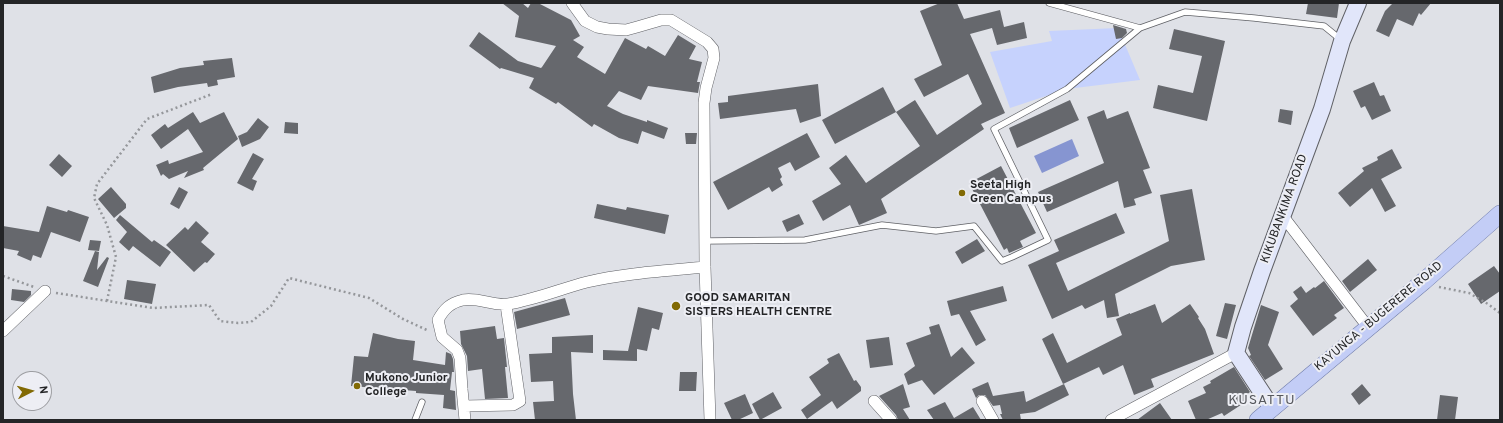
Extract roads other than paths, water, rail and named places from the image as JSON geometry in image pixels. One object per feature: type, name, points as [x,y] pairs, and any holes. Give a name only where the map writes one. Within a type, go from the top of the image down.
[{"type":"main road","name":"KAYUNGA - BUGERERE ROAD","points":[[1258,420],[1424,281],[1500,214]]},
{"type":"street","points":[[572,3],[584,21],[597,27],[608,30],[626,30],[661,20],[671,20],[707,42],[713,49],[714,58],[706,88],[704,103],[705,267],[710,420]]},
{"type":"street","name":"KIKUBANKIMA ROAD","points":[[1236,353],[1282,216],[1322,109],[1342,41],[1358,3]]},
{"type":"street","points":[[1282,216],[1368,327]]},
{"type":"street","points":[[465,420],[460,358],[457,350],[442,337],[438,320],[449,304],[463,300],[478,299],[506,304],[550,294],[586,282],[622,276],[705,267]]},
{"type":"street","points":[[3,331],[45,291]]},
{"type":"street","points":[[464,406],[513,405],[520,401],[506,304]]},
{"type":"street","points":[[1111,420],[1236,353],[1272,408]]},
{"type":"street","points":[[874,401],[891,420]]},
{"type":"street","points":[[982,401],[992,420]]},
{"type":"lane","points":[[1049,3],[1140,28]]},
{"type":"lane","points":[[706,241],[805,240],[882,225],[936,231],[974,226],[1002,261],[1048,240],[994,129],[1067,89],[1140,28],[1185,12],[1324,26],[1342,41]]},
{"type":"lane","points":[[416,420],[422,402]]},
{"type":"place","name":"Seeta High Green Campus","points":[[962,193]]},
{"type":"place","name":"GOOD SAMARITAN SISTERS HEALTH CENTRE","points":[[676,306]]},
{"type":"place","name":"Mukono Junior College","points":[[357,386]]},
{"type":"district","name":"KUSATTU","points":[[1262,401]]}]
